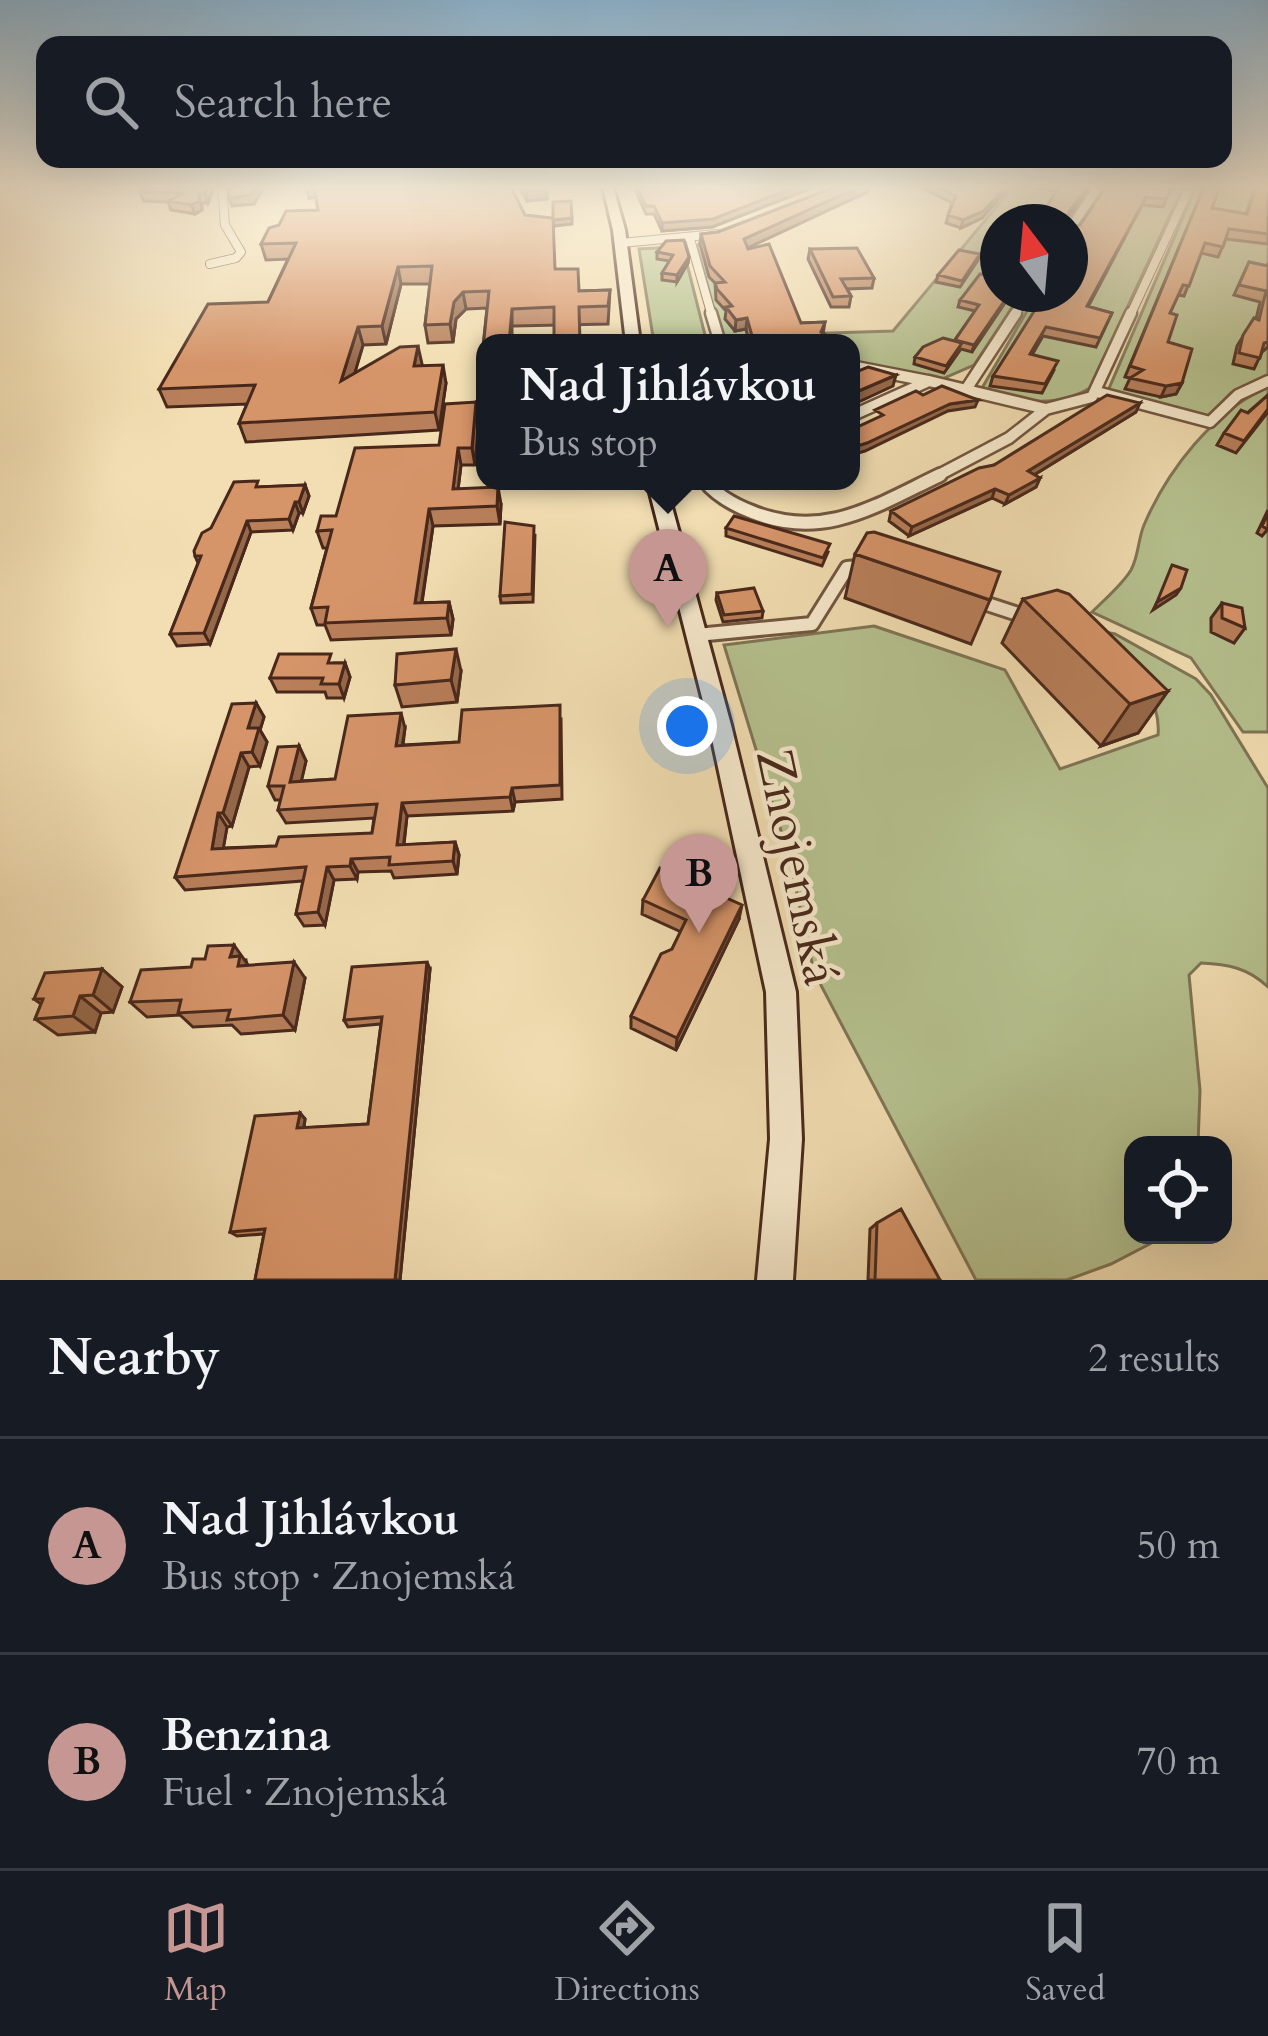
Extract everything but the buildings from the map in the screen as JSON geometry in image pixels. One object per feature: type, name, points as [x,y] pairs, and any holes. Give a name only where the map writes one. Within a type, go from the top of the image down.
[{"type":"main road","points":[[621,247],[632,334]]},
{"type":"main road","name":"Znojemská","points":[[658,490],[781,992],[785,1139],[775,1280]]},
{"type":"street","points":[[209,264],[240,255],[236,247]]},
{"type":"street","points":[[692,247],[717,334]]},
{"type":"street","points":[[860,368],[1046,409],[1084,402],[1097,392],[1163,247]]},
{"type":"street","points":[[965,391],[1016,312]]},
{"type":"street","points":[[860,412],[929,381]]},
{"type":"street","points":[[1097,392],[1210,422],[1238,394],[1268,381]]},
{"type":"street","points":[[712,490],[729,504],[820,526],[959,466],[1037,421],[1046,409]]},
{"type":"street","points":[[697,634],[812,624],[847,568],[862,564],[882,570]]},
{"type":"street","points":[[961,595],[1052,628]]},
{"type":"green space","points":[[673,247],[684,252],[705,334],[653,334],[639,249]]},
{"type":"green space","points":[[697,247],[751,247],[770,260],[797,334],[721,334]]},
{"type":"green space","points":[[963,247],[980,247],[980,312],[1009,312],[974,365],[942,379],[860,364],[860,334],[797,334],[893,331]]},
{"type":"green space","points":[[1088,247],[1155,247],[1090,388],[1064,399],[1037,401],[982,388],[1026,312],[1088,312]]},
{"type":"green space","points":[[1170,247],[1268,247],[1268,376],[1231,393],[1207,418],[1107,393]]},
{"type":"green space","points":[[1268,387],[1268,732],[1243,732],[1191,658],[1092,612],[1131,570],[1144,525],[1179,464],[1229,411]]},
{"type":"green space","points":[[874,626],[1005,670],[1060,769],[1158,735],[1148,692],[1100,631],[1115,634],[1196,679],[1211,695],[1268,788],[1268,987],[1245,971],[1220,964],[1201,963],[1189,975],[1200,1090],[1198,1136],[1124,1136],[1124,1244],[1150,1244],[1067,1280],[976,1280],[814,972],[789,857],[724,645]]},
{"type":"place","name":"Nad Jihlávkou","points":[[668,628]]},
{"type":"place","name":"Benzina","points":[[699,933]]}]
